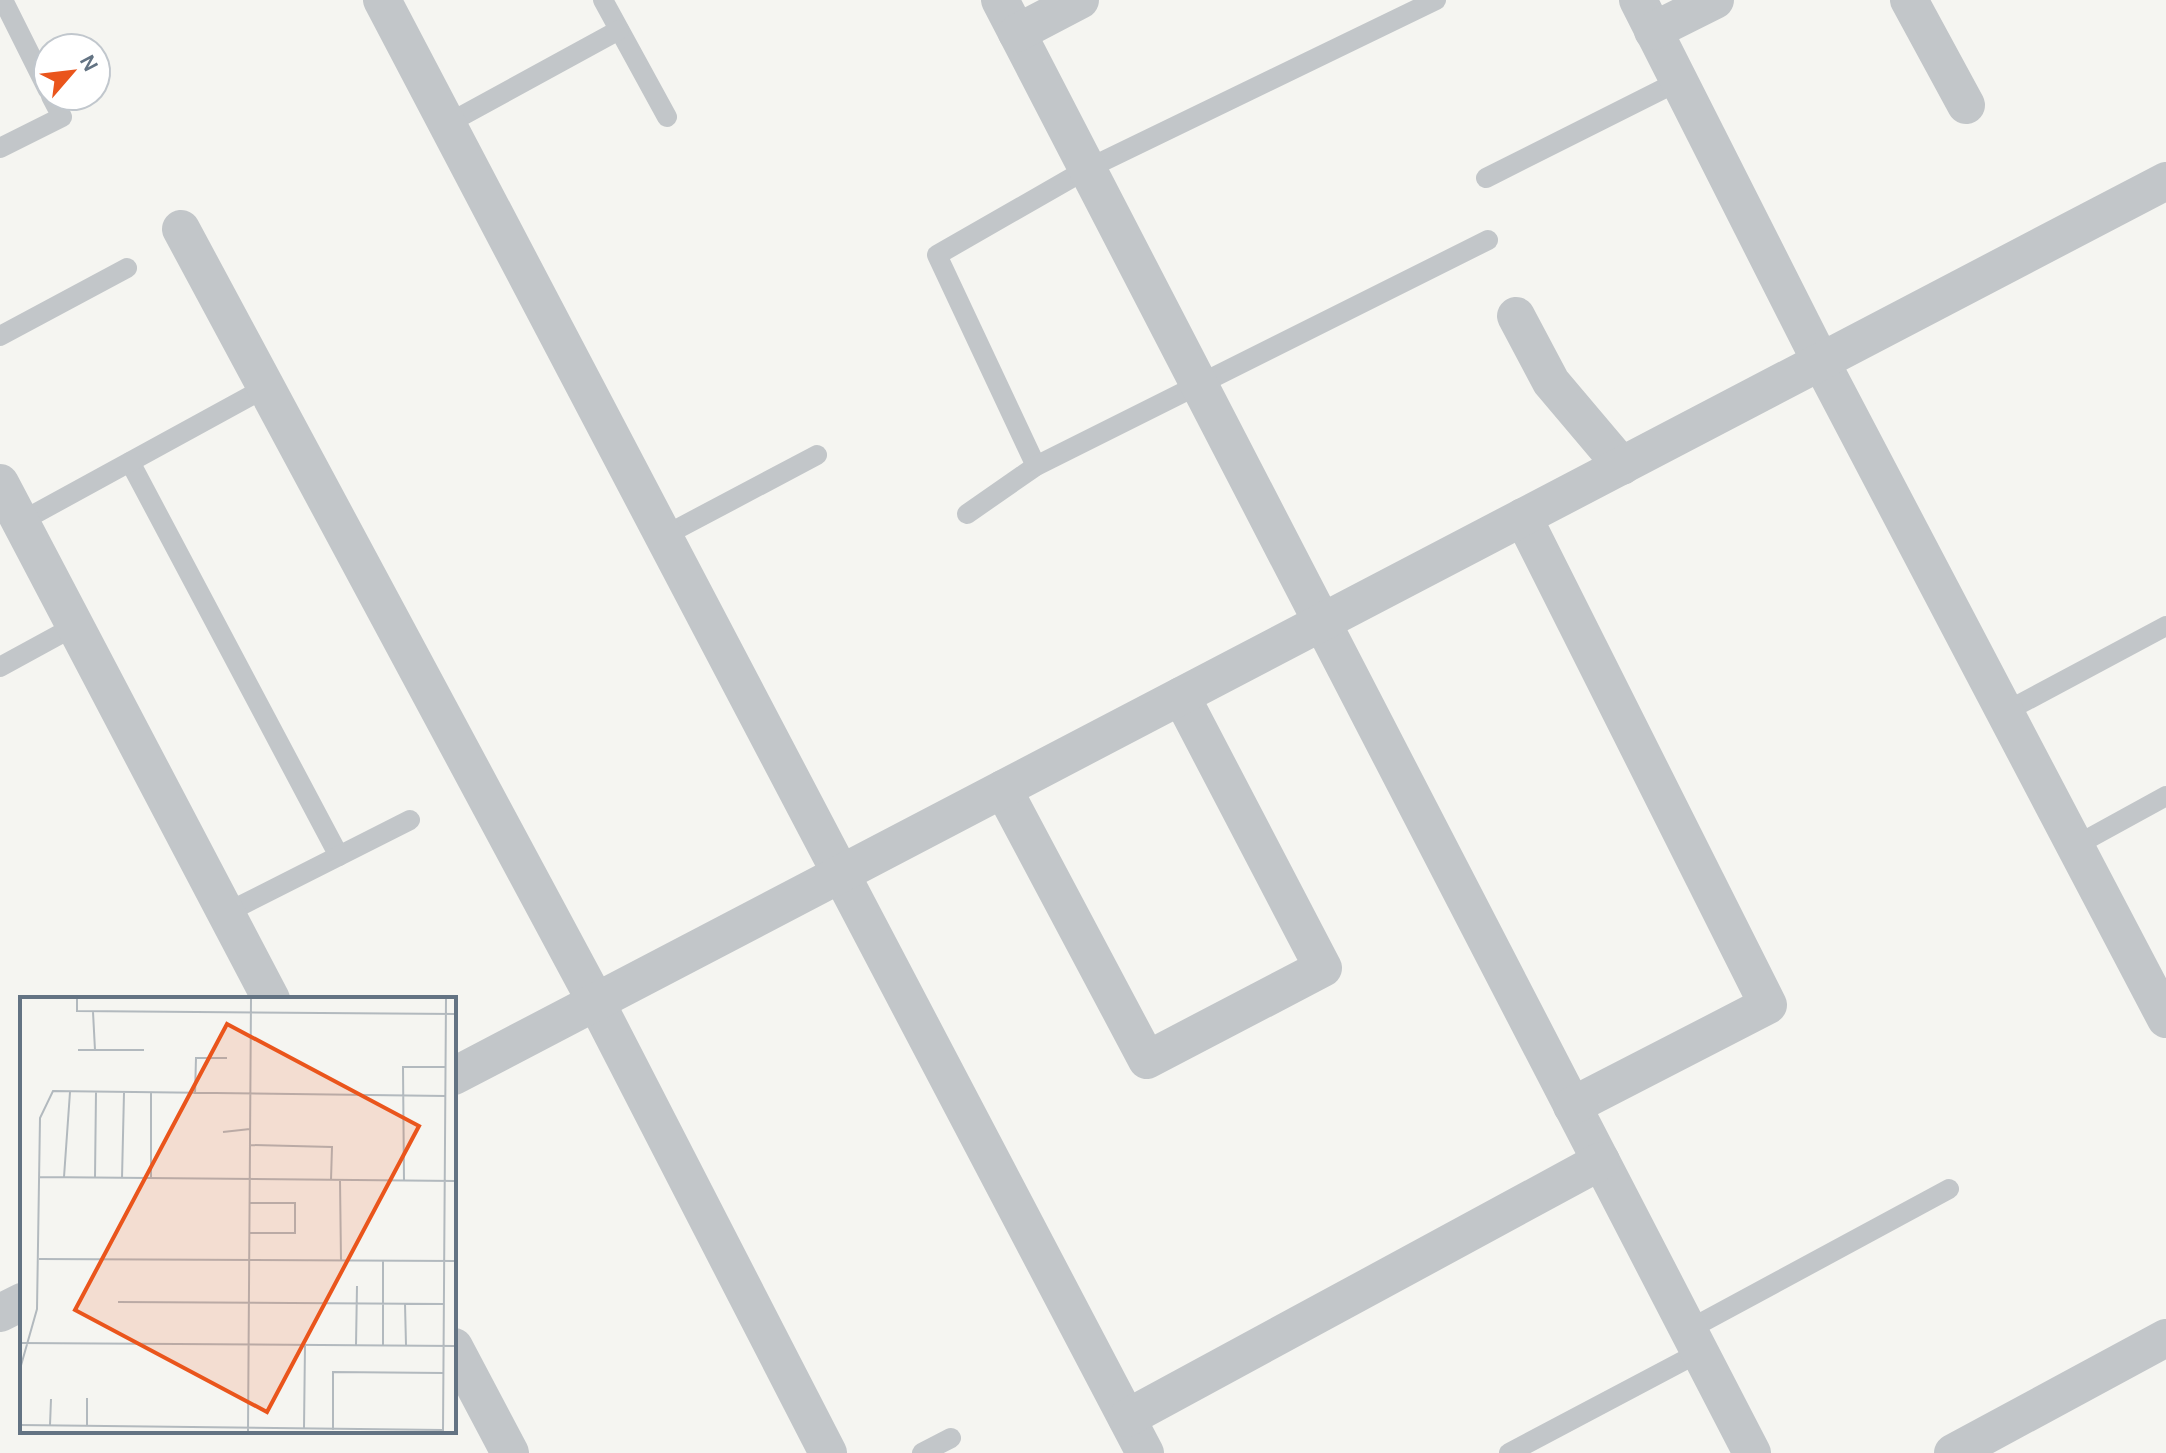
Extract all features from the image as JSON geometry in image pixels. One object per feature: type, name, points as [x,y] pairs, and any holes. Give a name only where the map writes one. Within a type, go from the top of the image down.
[{"type":"street","points":[[382,0],[1145,1453]]},
{"type":"street","points":[[1000,0],[1752,1453]]},
{"type":"street","points":[[1017,33],[1080,0]]},
{"type":"street","points":[[1715,0],[1646,15],[1821,362],[2166,1019]]},
{"type":"street","points":[[1909,0],[1966,105]]},
{"type":"street","points":[[456,1075],[2166,181]]},
{"type":"street","points":[[181,229],[596,1002],[828,1453]]},
{"type":"street","points":[[1516,316],[1551,382],[1622,466]]},
{"type":"street","points":[[0,483],[270,997]]},
{"type":"street","points":[[1523,517],[1768,1005],[1572,1106]]},
{"type":"street","points":[[1003,789],[1147,1060],[1174,1046],[1323,968],[1181,696]]},
{"type":"street","points":[[1127,1418],[1601,1161]]},
{"type":"street","points":[[0,1313],[20,1303]]},
{"type":"street","points":[[1953,1453],[2166,1338]]},
{"type":"street","points":[[456,1351],[510,1453]]},
{"type":"lane","points":[[3,0],[32,58]]},
{"type":"lane","points":[[603,0],[667,117]]},
{"type":"lane","points":[[1036,466],[937,255],[1087,169],[1436,0]]},
{"type":"lane","points":[[447,124],[619,30]]},
{"type":"lane","points":[[1486,178],[1679,81]]},
{"type":"lane","points":[[0,148],[62,117],[59,112]]},
{"type":"lane","points":[[967,514],[1036,466],[1488,240]]},
{"type":"lane","points":[[0,336],[127,268]]},
{"type":"lane","points":[[20,522],[265,388]]},
{"type":"lane","points":[[664,536],[817,455]]},
{"type":"lane","points":[[130,462],[339,856]]},
{"type":"lane","points":[[0,667],[75,626]]},
{"type":"lane","points":[[2005,712],[2166,626]]},
{"type":"lane","points":[[2075,846],[2166,796]]},
{"type":"lane","points":[[226,913],[410,820]]},
{"type":"lane","points":[[1509,1453],[1949,1189]]},
{"type":"lane","points":[[922,1453],[951,1438]]}]
